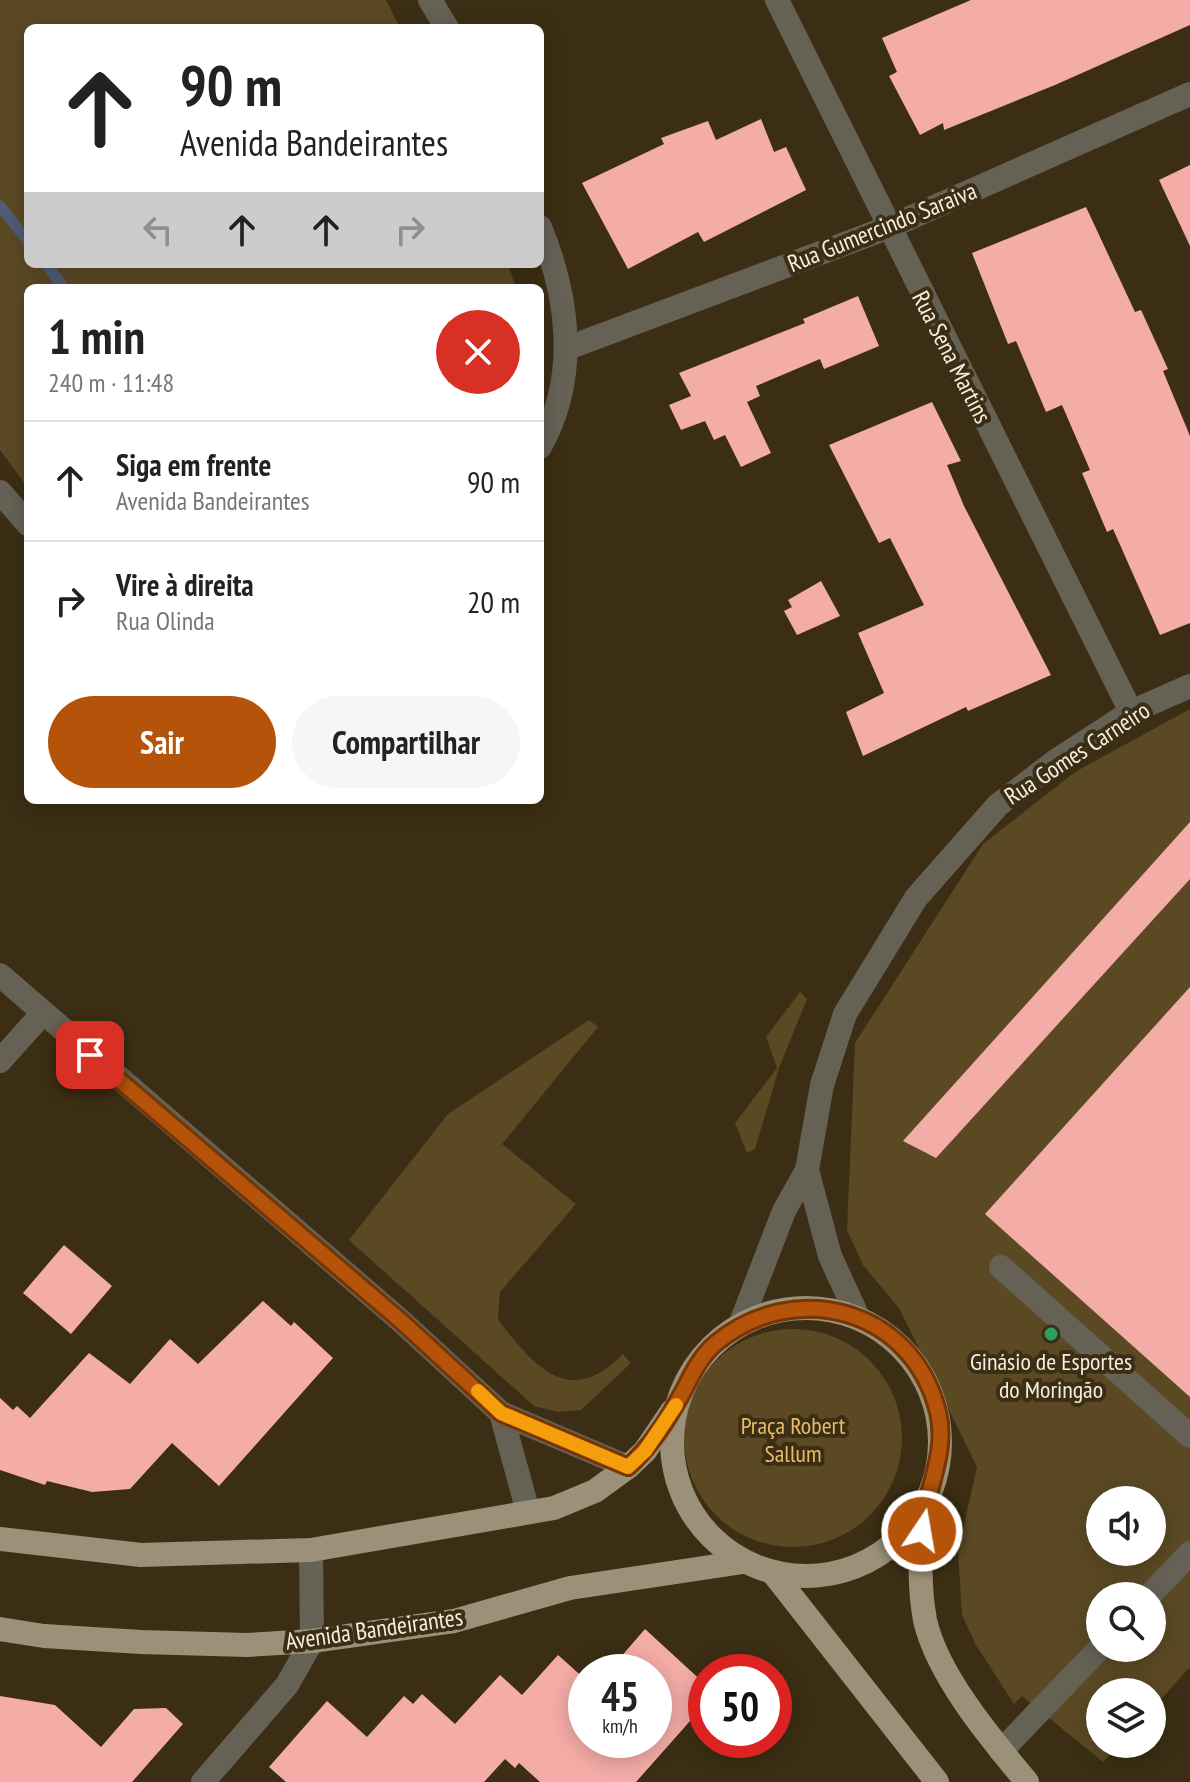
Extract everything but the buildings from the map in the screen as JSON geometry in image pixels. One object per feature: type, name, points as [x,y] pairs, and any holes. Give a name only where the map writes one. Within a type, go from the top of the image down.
[{"type":"main road","points":[[0,1539],[141,1555],[311,1550],[528,1512],[578,1498],[628,1467],[645,1451],[677,1403],[691,1372],[712,1346],[740,1325],[768,1313],[798,1308],[828,1309],[858,1317],[886,1334],[910,1355],[928,1383],[938,1414],[941,1447],[936,1478],[923,1509],[902,1536],[875,1558],[843,1572],[808,1577],[774,1574],[743,1562],[706,1532],[681,1494],[673,1464],[672,1433],[677,1403]]},
{"type":"main road","points":[[923,1509],[919,1575],[926,1624],[948,1674],[1001,1751],[1027,1782]]},
{"type":"main road","name":"Avenida Bandeirantes","points":[[0,1629],[44,1636],[141,1642],[247,1645],[312,1641],[454,1621],[570,1588],[743,1562]]},
{"type":"main road","points":[[774,1574],[937,1782]]},
{"type":"street","points":[[430,0],[445,24]]},
{"type":"street","name":"Rua Sena Martins","points":[[777,0],[887,228],[1131,712]]},
{"type":"street","name":"Rua Gumercindo Saraiva","points":[[568,348],[887,228],[1190,94]]},
{"type":"street","points":[[544,239],[562,292],[568,348],[559,398],[544,437]]},
{"type":"street","points":[[0,492],[24,519]]},
{"type":"street","name":"Rua Gomes Carneiro","points":[[740,1325],[784,1211],[807,1170],[822,1085],[845,1014],[916,898],[998,805],[1057,760],[1131,712],[1190,686]]},
{"type":"street","points":[[0,975],[401,1321],[501,1413],[628,1467]]},
{"type":"street","points":[[0,1061],[42,1014]]},
{"type":"street","name":"Rua Gomes Carneiro","points":[[807,1170],[830,1256],[858,1317]]},
{"type":"street","points":[[1001,1267],[1190,1436]]},
{"type":"street","points":[[501,1413],[528,1512]]},
{"type":"street","points":[[203,1782],[287,1685],[312,1641],[311,1550]]},
{"type":"street","points":[[1162,1582],[1190,1553]]},
{"type":"street","points":[[1001,1751],[1087,1662]]},
{"type":"green space","points":[[0,0],[386,0],[398,24],[24,24],[24,268],[509,268],[515,284],[24,284],[24,483],[0,450]]},
{"type":"green space","name":"Ginásio de Esportes do Moringão","points":[[1190,709],[1190,1667],[1166,1694],[1166,1678],[1086,1678],[1086,1748],[1022,1696],[1014,1704],[976,1645],[962,1615],[958,1551],[977,1467],[899,1308],[863,1265],[847,1230],[855,1043],[983,844],[1075,772]]},
{"type":"green space","points":[[800,992],[807,999],[779,1068],[755,1149],[747,1153],[735,1123],[777,1068],[766,1037]]},
{"type":"green space","points":[[589,1020],[598,1027],[502,1144],[576,1204],[500,1292],[498,1320],[540,1366],[569,1380],[586,1378],[604,1370],[623,1354],[631,1363],[581,1410],[558,1412],[534,1406],[349,1240],[448,1114]]},
{"type":"green space","name":"Praça Robert Sallum","points":[[793,1329],[835,1337],[854,1347],[870,1361],[884,1377],[894,1396],[902,1438],[894,1480],[884,1499],[870,1515],[854,1529],[835,1539],[793,1547],[751,1539],[732,1529],[716,1515],[702,1499],[692,1480],[684,1438],[692,1396],[702,1377],[716,1361],[732,1347],[751,1337]]},
{"type":"waterway","points":[[0,206],[24,236]]},
{"type":"waterway","points":[[49,268],[61,284]]},
{"type":"slow traffic","points":[[478,1391],[501,1413],[628,1467],[645,1451],[676,1405]]},
{"type":"place","name":"Ginásio de Esportes do Moringão","points":[[1051,1334]]},
{"type":"route","points":[[90,1055],[401,1321],[501,1413],[628,1467],[645,1451],[677,1403],[691,1372],[712,1346],[740,1325],[768,1313],[798,1308],[828,1309],[858,1317],[886,1334],[910,1355],[928,1383],[938,1414],[941,1447],[936,1478],[923,1509],[922,1531]]}]
